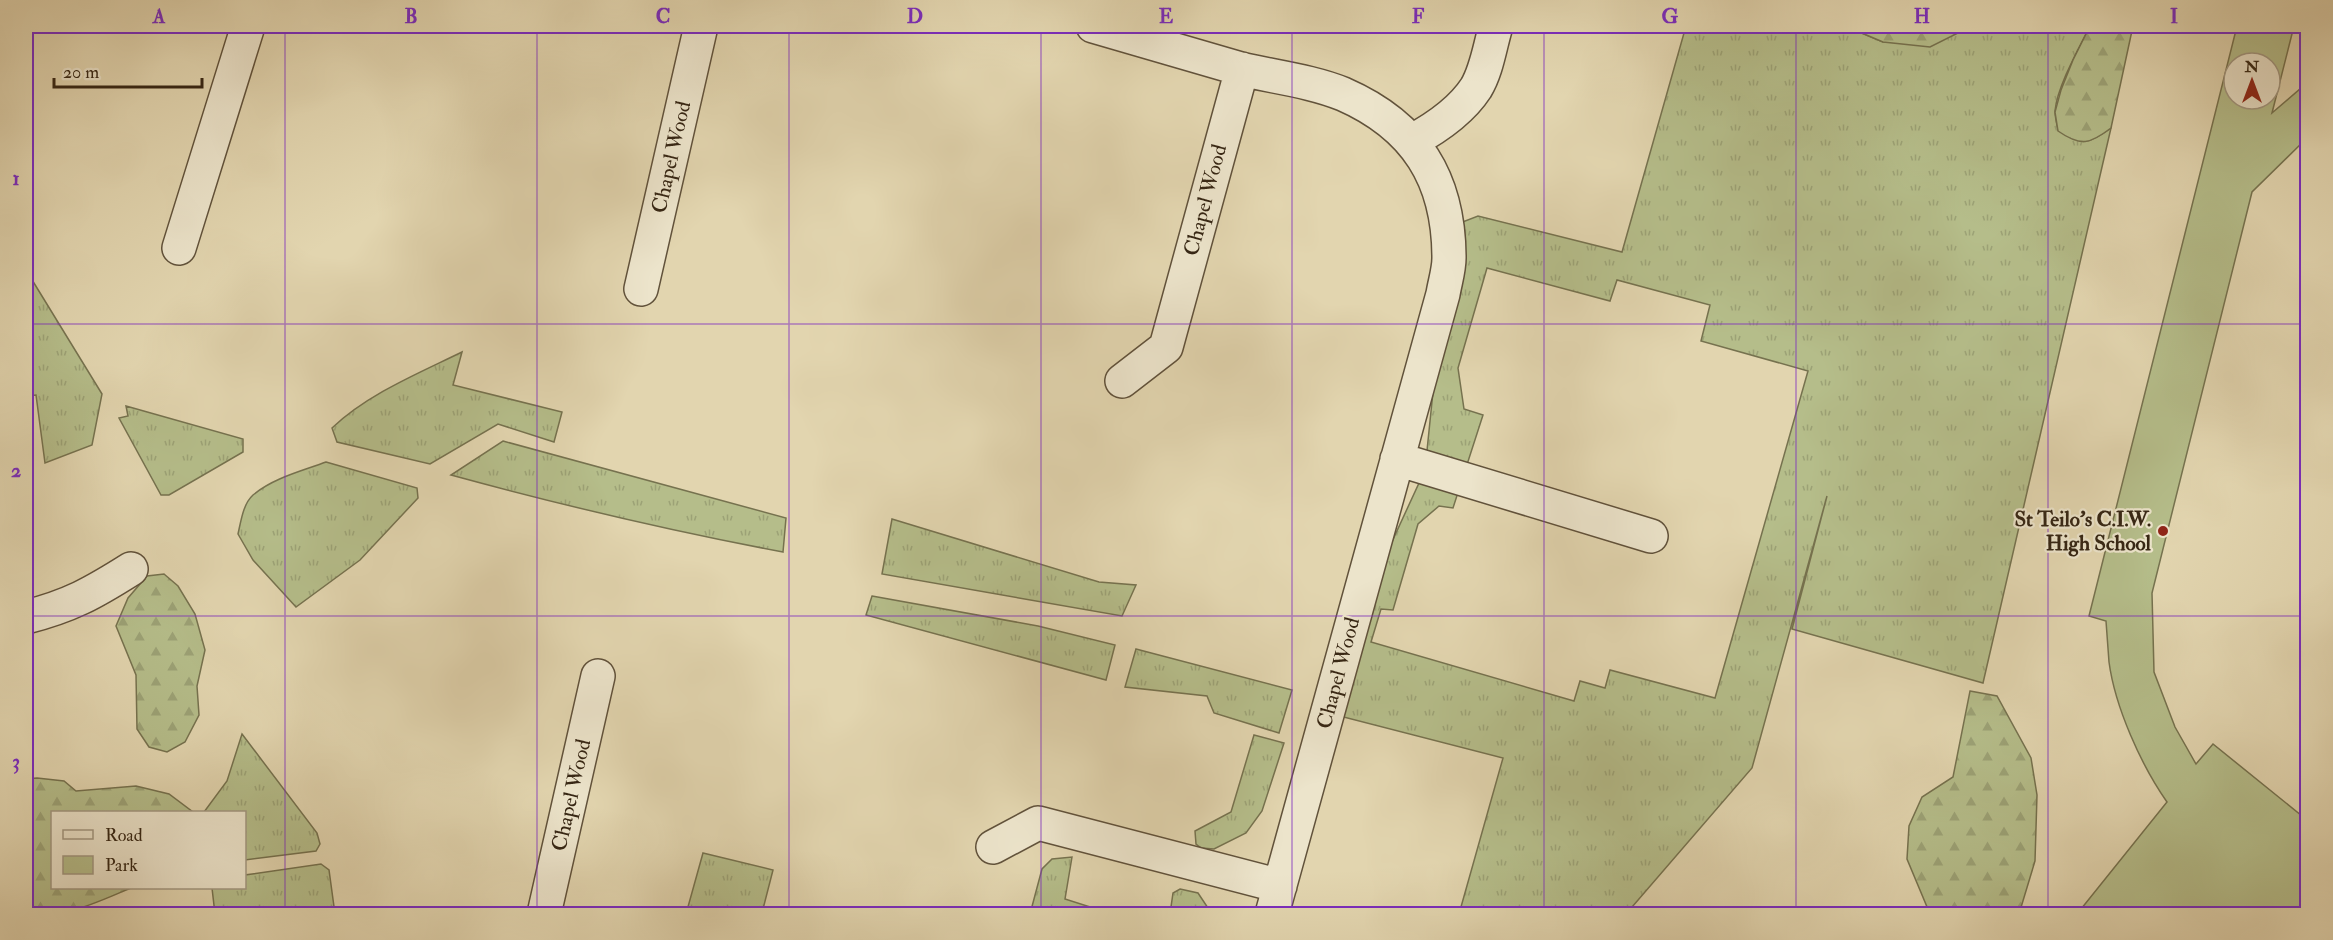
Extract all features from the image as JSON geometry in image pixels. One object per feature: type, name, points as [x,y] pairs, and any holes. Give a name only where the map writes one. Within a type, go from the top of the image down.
[{"type":"street","points":[[179,248],[248,26]]},
{"type":"street","name":"Chapel Wood","points":[[641,289],[701,26]]},
{"type":"street","name":"Chapel Wood","points":[[993,847],[1038,823],[1276,900],[1443,294],[1449,260],[1442,199],[1432,173],[1413,141],[1388,118],[1341,93],[1242,69],[1093,26]]},
{"type":"street","points":[[1413,141],[1438,126],[1476,88],[1486,63],[1496,26]]},
{"type":"street","name":"Chapel Wood","points":[[1122,381],[1166,347],[1242,69]]},
{"type":"street","points":[[1397,459],[1651,536]]},
{"type":"street","points":[[26,617],[58,609],[93,593],[131,569]]},
{"type":"street","name":"Chapel Wood","points":[[544,915],[598,676]]},
{"type":"green space","points":[[1686,26],[1845,26],[1883,42],[1962,31],[1963,26],[2090,26],[2060,91],[2055,111],[2058,130],[2073,139],[2085,141],[2111,128],[1983,683],[1792,629],[1827,496],[1752,768],[1626,914],[1459,914],[1503,758],[1328,713],[1349,635],[1425,470],[1443,294],[1447,228],[1478,216],[1622,252]],"holes":[[[1487,268],[1610,301],[1617,280],[1710,305],[1701,341],[1808,371],[1715,698],[1610,670],[1605,688],[1580,681],[1574,701],[1371,642],[1381,609],[1393,610],[1418,524],[1439,506],[1453,508],[1483,415],[1464,409],[1458,368]]]},
{"type":"green space","points":[[1845,26],[1963,26],[1962,31],[1930,47],[1883,42]]},
{"type":"green space","points":[[2090,26],[2133,26],[2111,128],[2085,142],[2073,140],[2058,131],[2055,112],[2073,60]]},
{"type":"green space","points":[[2237,26],[2294,26],[2282,73],[2282,51],[2231,51]]},
{"type":"green space","points":[[2307,83],[2307,138],[2252,192],[2152,593],[2154,672],[2175,727],[2196,764],[2213,744],[2307,820],[2307,914],[2077,914],[2167,802],[2148,771],[2123,716],[2112,679],[2106,621],[2089,616],[2222,86],[2222,111],[2273,111],[2272,113],[2282,111],[2282,104]]},
{"type":"green space","points":[[26,270],[102,394],[92,445],[45,463],[36,395],[26,396]]},
{"type":"green space","points":[[462,352],[453,385],[562,412],[554,442],[498,424],[430,464],[337,442],[332,428],[361,405]]},
{"type":"green space","points":[[126,406],[243,439],[243,452],[169,495],[161,495],[119,418],[128,416]]},
{"type":"green space","points":[[503,441],[786,518],[783,552],[616,517],[451,475]]},
{"type":"green space","points":[[326,462],[417,488],[418,498],[360,560],[296,607],[253,560],[238,534],[241,518],[250,499],[261,489],[279,479]]},
{"type":"green space","points":[[892,519],[1099,582],[1136,585],[1122,616],[882,574]]},
{"type":"green space","points":[[164,574],[178,586],[195,614],[205,650],[197,686],[199,715],[185,742],[167,752],[149,747],[137,729],[136,675],[116,626],[128,598],[147,576]]},
{"type":"green space","points":[[872,596],[1038,626],[1115,645],[1106,680],[866,615]]},
{"type":"green space","points":[[1136,649],[1292,690],[1279,733],[1214,713],[1207,696],[1125,687]]},
{"type":"green space","points":[[1970,691],[1997,696],[2031,758],[2037,795],[2035,861],[2019,914],[1930,914],[1907,859],[1909,826],[1922,797],[1953,777]]},
{"type":"green space","points":[[242,734],[317,833],[320,844],[316,851],[246,860],[246,811],[205,811],[227,781]]},
{"type":"green space","points":[[1254,735],[1284,743],[1262,811],[1246,833],[1214,849],[1201,848],[1196,844],[1195,831],[1231,812]]},
{"type":"green space","points":[[26,779],[64,781],[76,791],[136,786],[169,794],[192,811],[51,811],[51,889],[129,889],[66,912],[39,913],[26,910]]},
{"type":"green space","points":[[703,853],[773,870],[763,909],[781,914],[686,914]]},
{"type":"green space","points":[[1072,857],[1065,899],[1112,914],[1030,914],[1042,869],[1052,859]]},
{"type":"green space","points":[[321,864],[329,870],[335,914],[215,914],[212,889],[246,889],[246,875]]},
{"type":"green space","points":[[1180,889],[1198,893],[1212,914],[1170,914],[1173,893]]},
{"type":"place","name":"St Teilo's C.I.W. High School","points":[[2163,531]]}]
